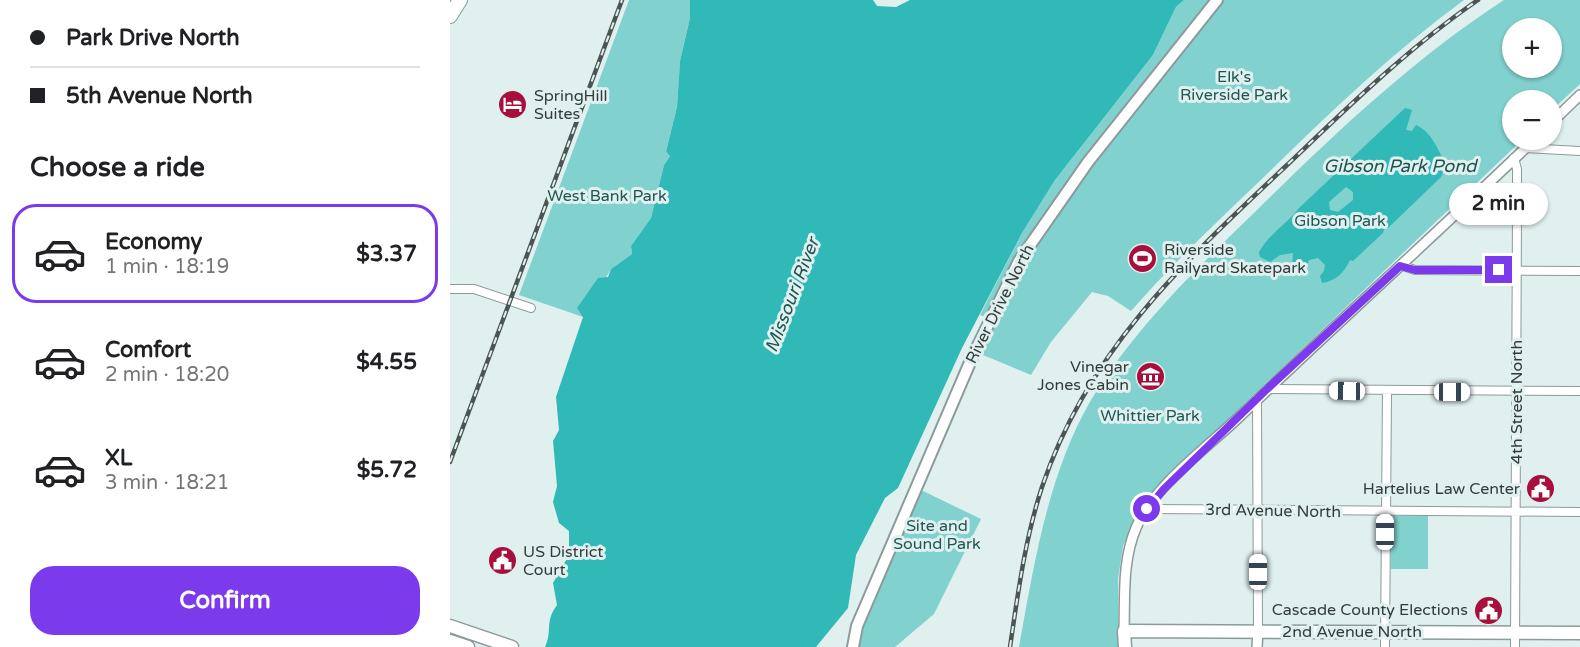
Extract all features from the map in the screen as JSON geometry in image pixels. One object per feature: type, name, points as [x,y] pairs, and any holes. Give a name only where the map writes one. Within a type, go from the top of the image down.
[{"type":"highway","points":[[450,16],[460,0]]},
{"type":"main road","name":"River Drive North","points":[[853,647],[857,626],[971,360],[1019,261],[1088,162],[1217,0]]},
{"type":"main road","points":[[450,626],[512,647]]},
{"type":"main road","name":"2nd Avenue North","points":[[1124,631],[1580,633]]},
{"type":"main road","points":[[1124,631],[1125,647]]},
{"type":"main road","points":[[450,641],[468,647]]},
{"type":"street","points":[[1562,112],[1580,95]]},
{"type":"street","points":[[1124,631],[1125,573],[1136,528],[1147,509],[1164,489],[1267,389],[1523,150]]},
{"type":"street","points":[[1562,150],[1580,151]]},
{"type":"street","name":"4th Street North","points":[[1514,158],[1517,169],[1518,270],[1515,647]]},
{"type":"street","points":[[1400,266],[1415,270],[1580,271]]},
{"type":"street","points":[[450,289],[474,289],[531,308]]},
{"type":"street","points":[[1267,389],[1387,392],[1580,392]]},
{"type":"street","points":[[1385,647],[1387,392]]},
{"type":"street","points":[[1257,399],[1257,647]]},
{"type":"street","name":"3rd Avenue North","points":[[1147,509],[1580,512]]},
{"type":"green space","name":"West Bank Park","points":[[629,0],[690,0],[690,18],[680,61],[677,107],[666,152],[670,156],[664,165],[651,218],[631,246],[632,254],[611,269],[583,317],[519,295]]},
{"type":"green space","name":"Elk's Riverside Park","points":[[1184,0],[1464,0],[1387,62],[1338,106],[1197,241],[1131,311],[1108,296],[1092,292],[1051,342],[1031,375],[978,353],[994,320],[980,315],[1022,233],[1055,180],[1153,55],[1176,7]]},
{"type":"green space","name":"Gibson Park","points":[[1504,0],[1580,0],[1580,84],[1562,101],[1562,90],[1502,90],[1502,150],[1511,150],[1245,403],[1139,510],[1123,546],[1118,579],[1118,647],[1019,647],[1037,552],[1053,489],[1076,428],[1108,374],[1146,324],[1211,255],[1344,127],[1438,47]]},
{"type":"green space","name":"Site and Sound Park","points":[[919,489],[981,519],[934,614],[895,647],[859,647],[862,628]]},
{"type":"green space","points":[[1428,515],[1428,569],[1391,569],[1390,516]]},
{"type":"water","name":"Missouri River","points":[[690,0],[873,0],[877,6],[896,7],[910,0],[1184,0],[1176,7],[1153,55],[1055,180],[1022,233],[962,348],[898,488],[885,498],[856,555],[848,608],[816,647],[545,647],[551,617],[557,605],[553,583],[569,555],[569,531],[559,523],[553,502],[557,486],[553,441],[559,430],[556,397],[583,317],[577,308],[598,278],[608,277],[611,269],[632,254],[631,246],[651,218],[664,165],[670,156],[666,152],[677,107],[680,61],[690,18]]},
{"type":"water","name":"Gibson Park Pond","points":[[1405,108],[1412,110],[1406,130],[1412,131],[1416,125],[1422,128],[1434,142],[1446,165],[1441,177],[1388,228],[1385,227],[1383,233],[1353,261],[1350,260],[1340,275],[1327,282],[1322,283],[1320,276],[1325,265],[1318,258],[1309,260],[1306,269],[1294,272],[1292,269],[1293,253],[1280,255],[1270,262],[1260,257],[1259,252],[1263,246],[1299,208]],"holes":[[[1346,187],[1353,192],[1353,200],[1338,212],[1330,210],[1329,202]]]},
{"type":"railway","points":[[450,462],[622,0]]},
{"type":"railway","points":[[1010,647],[1019,586],[1042,487],[1062,438],[1085,393],[1113,351],[1143,311],[1211,237],[1379,79],[1427,38],[1478,0]]},
{"type":"place","name":"SpringHill Suites","points":[[513,105]]},
{"type":"place","name":"Riverside Railyard Skatepark","points":[[1143,259]]},
{"type":"place","name":"Vinegar Jones Cabin","points":[[1150,376]]},
{"type":"place","name":"Hartelius Law Center","points":[[1541,489]]},
{"type":"place","name":"US District Court","points":[[502,561]]},
{"type":"place","name":"Cascade County Elections","points":[[1489,610]]},
{"type":"route","points":[[1147,509],[1164,489],[1267,389],[1400,266],[1415,270],[1499,270]]},
{"type":"park label","name":"Whittier Park","points":[[1150,416]]}]
